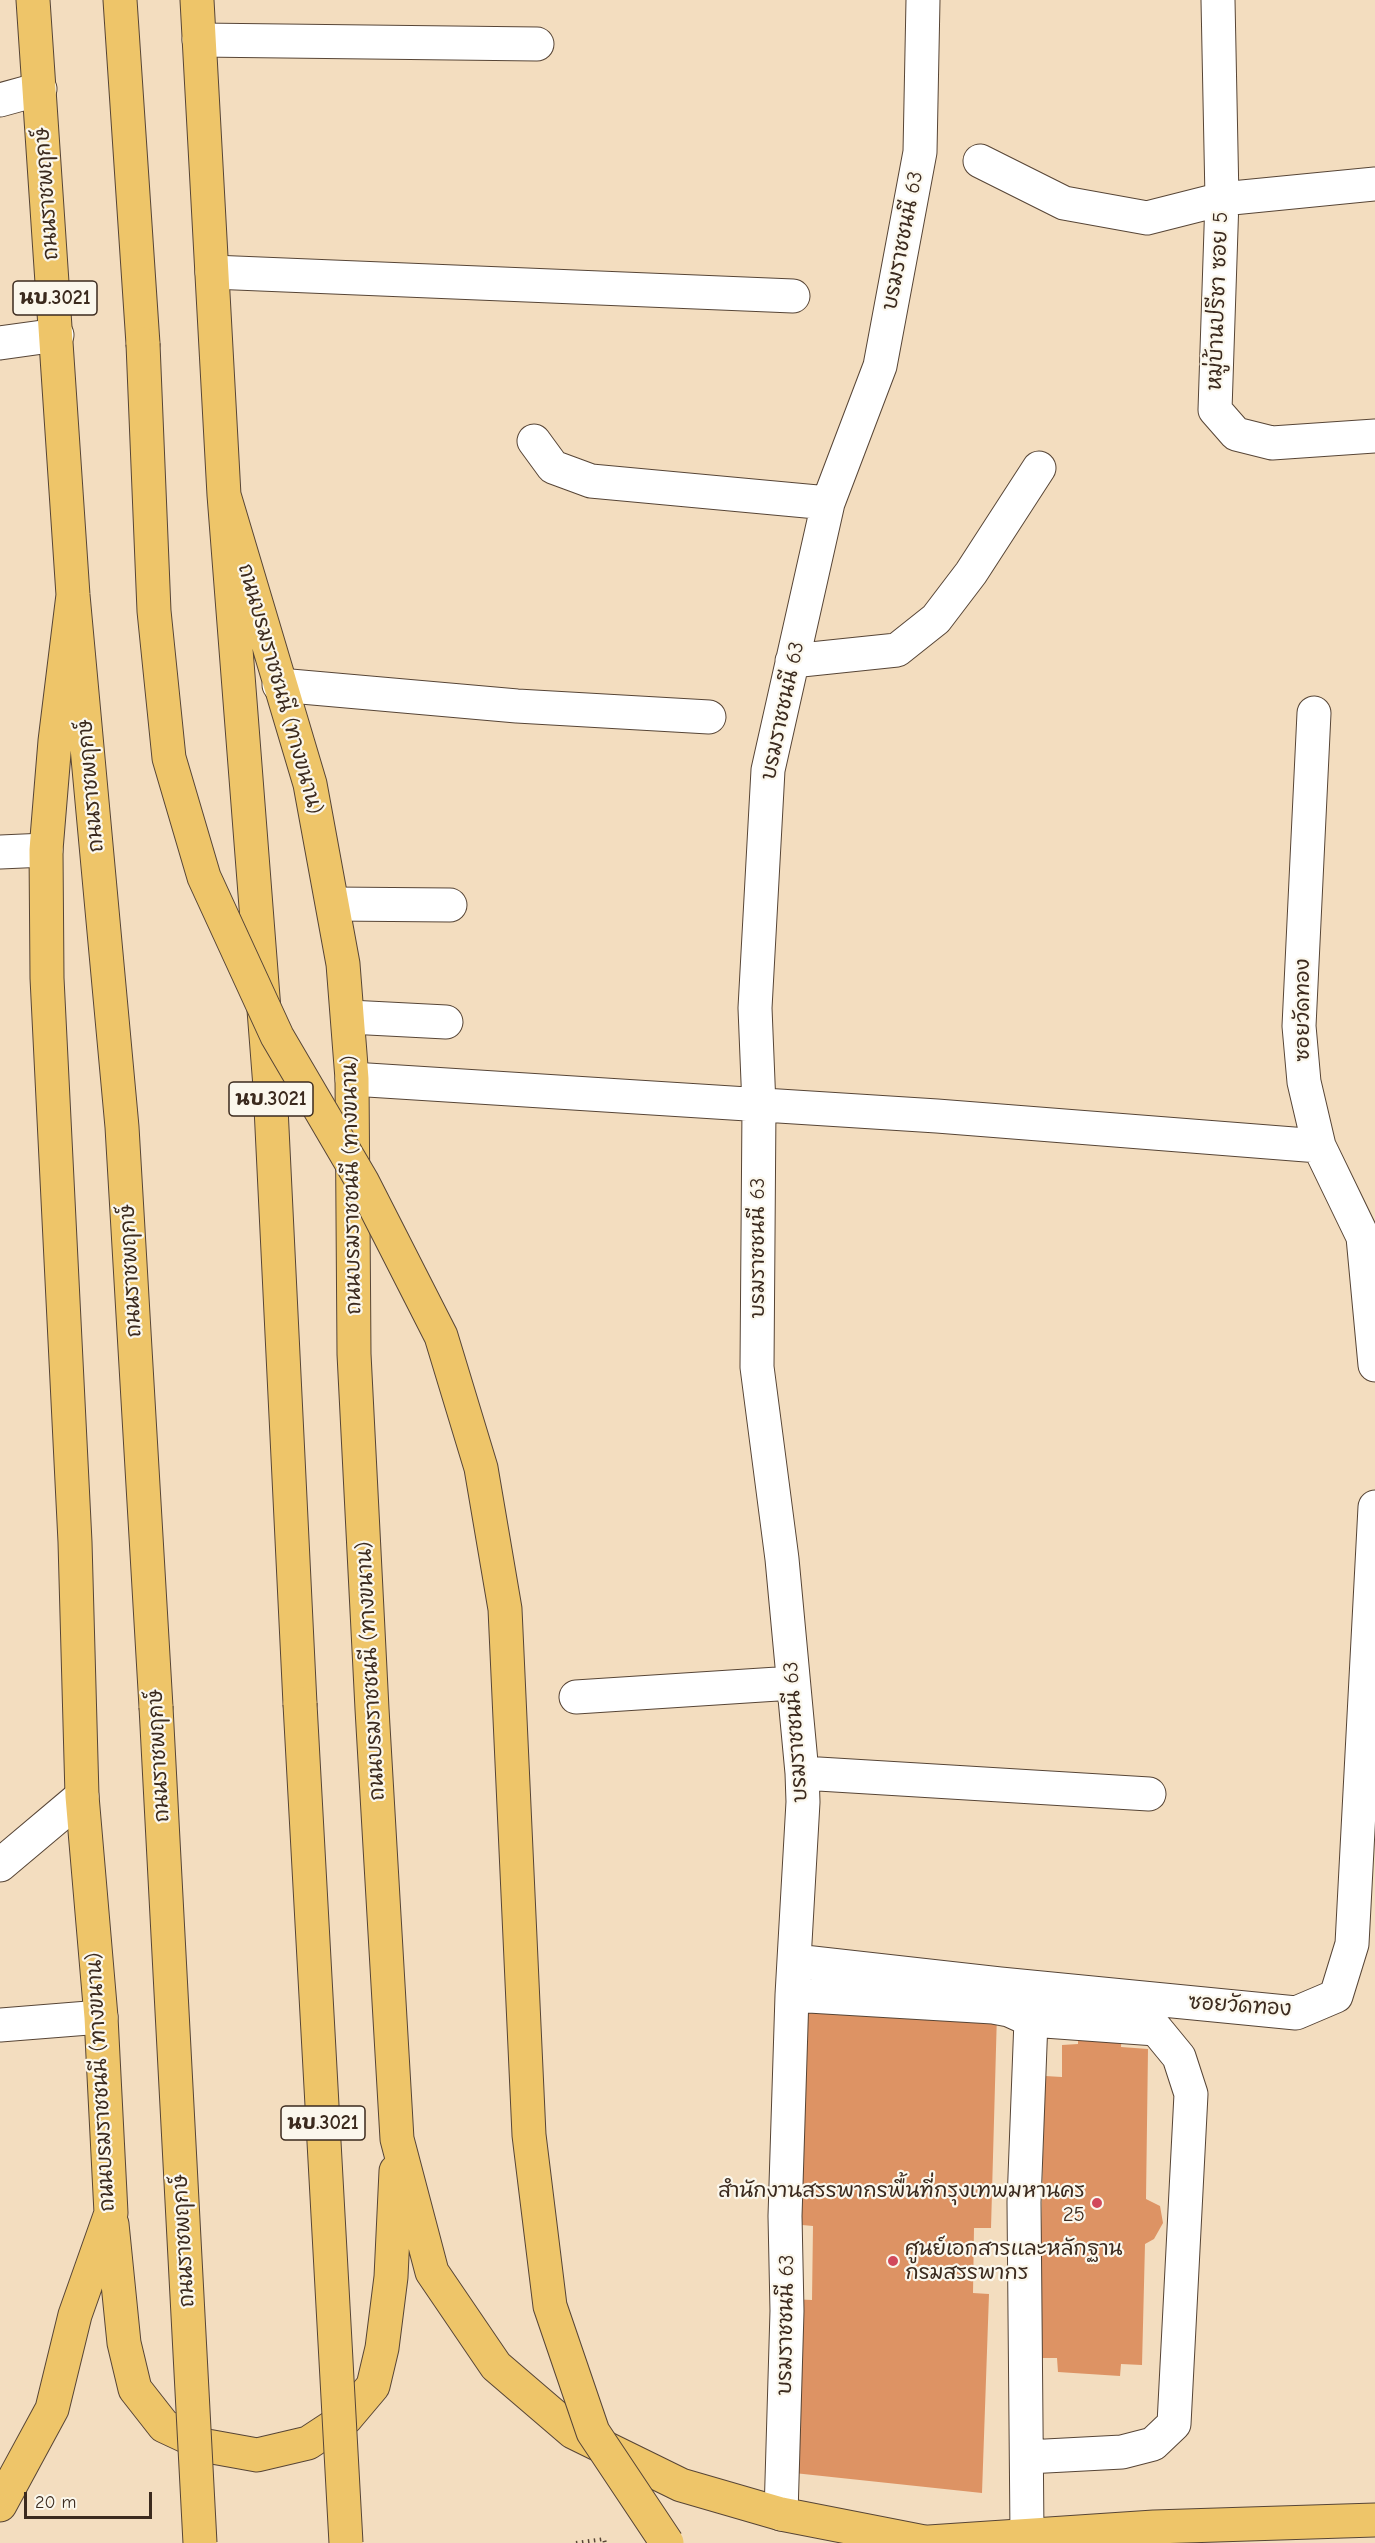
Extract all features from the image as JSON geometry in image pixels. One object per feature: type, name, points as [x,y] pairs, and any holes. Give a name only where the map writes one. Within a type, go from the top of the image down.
[{"type":"main road","name":"ถนนราชพฤกษ์","points":[[33,0],[73,595],[122,1127],[156,1707],[200,2543]]},
{"type":"main road","points":[[120,0],[143,344],[154,611],[169,758],[204,877],[277,1036],[362,1181],[441,1336],[481,1468],[505,1609],[529,2135],[550,2306],[593,2432],[667,2543]]},
{"type":"main road","name":"นบ.3021","points":[[196,0],[224,495],[270,1087],[300,1704],[346,2543]]},
{"type":"main road","name":"ถนนบรมราชชนนี (ทางขนาน)","points":[[224,495],[310,784],[333,904],[349,1017],[352,1079],[354,1354],[397,2139],[432,2272],[495,2366],[573,2432],[681,2485],[781,2514],[919,2542],[1027,2534],[1375,2520]]},
{"type":"main road","name":"ถนนบรมราชชนนี (ทางขนาน)","points":[[0,2505],[52,2409],[75,2314],[111,2213],[101,2017],[82,1796],[75,1542],[47,990],[46,850],[54,741],[73,595]]},
{"type":"main road","points":[[111,2213],[124,2343],[135,2389],[165,2426],[207,2446],[256,2454],[308,2443],[346,2418],[373,2386],[382,2348],[391,2277],[397,2139]]},
{"type":"street","name":"บรมราชชนนี 63","points":[[781,2514],[787,2311],[785,2216],[802,1773],[782,1559],[757,1367],[759,1106],[754,1008],[768,770],[828,503],[880,366],[920,152],[923,0]]},
{"type":"street","name":"หมู่บ้านปรีชา ซอย 5","points":[[1218,0],[1222,200],[1215,410],[1236,434],[1272,443],[1375,436]]},
{"type":"street","points":[[199,40],[537,44]]},
{"type":"street","points":[[0,100],[40,89]]},
{"type":"street","points":[[980,160],[1064,203],[1147,218],[1222,200],[1375,184]]},
{"type":"street","points":[[212,272],[792,296]]},
{"type":"street","points":[[0,343],[57,335]]},
{"type":"street","points":[[534,441],[554,466],[591,481],[828,503]]},
{"type":"street","points":[[792,661],[897,651],[936,619],[971,573],[1039,468]]},
{"type":"street","points":[[279,685],[517,706],[710,717]]},
{"type":"street","name":"ซอยวัดทอง","points":[[1314,714],[1299,1026],[1304,1082],[1319,1146],[1363,1237],[1375,1365]]},
{"type":"street","points":[[0,852],[46,850]]},
{"type":"street","points":[[333,904],[450,905]]},
{"type":"street","points":[[349,1017],[446,1022]]},
{"type":"street","points":[[352,1079],[937,1116],[1319,1146]]},
{"type":"street","name":"ซอยวัดทอง","points":[[795,1961],[1296,2013],[1336,1996],[1352,1944],[1375,1507]]},
{"type":"street","points":[[576,1697],[793,1683]]},
{"type":"street","points":[[802,1773],[1149,1794]]},
{"type":"street","points":[[0,1865],[82,1796]]},
{"type":"street","points":[[792,1995],[993,2007],[1009,2010],[1031,2020],[1156,2029],[1179,2057],[1191,2094],[1174,2424],[1153,2444],[1122,2452],[1027,2457]]},
{"type":"street","points":[[0,2025],[101,2017]]},
{"type":"street","points":[[1027,2534],[1024,2202],[1031,2020]]},
{"type":"path","points":[[576,2543],[604,2541]]},
{"type":"building","name":"ศูนย์เอกสารและหลักฐาน กรมสรรพากร","points":[[794,2005],[997,2013],[991,2228],[974,2228],[973,2293],[989,2294],[982,2493],[794,2473],[790,2299],[812,2300],[813,2226],[791,2224]]},
{"type":"building","name":"สำนักงานสรรพากรพื้นที่กรุงเทพมหานคร 25","points":[[1078,2029],[1122,2031],[1121,2047],[1148,2049],[1146,2199],[1160,2206],[1163,2223],[1154,2239],[1145,2244],[1142,2365],[1121,2364],[1120,2376],[1058,2372],[1057,2358],[1038,2358],[1045,2076],[1062,2077],[1062,2045],[1078,2044]]},
{"type":"place","name":"สำนักงานสรรพากรพื้นที่กรุงเทพมหานคร 25","points":[[1097,2203]]},
{"type":"place","name":"ศูนย์เอกสารและหลักฐาน กรมสรรพากร","points":[[893,2261]]}]
